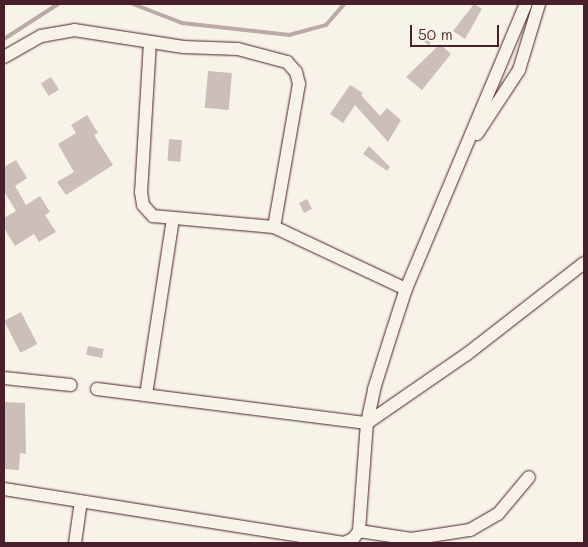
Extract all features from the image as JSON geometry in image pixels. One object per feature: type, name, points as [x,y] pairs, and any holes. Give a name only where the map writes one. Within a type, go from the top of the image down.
[{"type":"street","points":[[4,489],[81,501],[267,537],[344,543],[353,539],[359,531],[367,423],[374,389],[406,289],[526,4]]},
{"type":"street","points":[[465,150],[518,70],[539,4]]},
{"type":"street","points":[[4,57],[41,36],[74,30],[150,42],[238,49],[287,62],[296,72],[299,84],[274,227]]},
{"type":"street","points":[[150,42],[141,192],[143,206],[153,216],[274,227],[406,289]]},
{"type":"street","points":[[146,395],[173,218]]},
{"type":"street","points":[[97,389],[367,423],[467,354],[584,263]]},
{"type":"street","points":[[4,378],[71,385]]},
{"type":"street","points":[[359,531],[387,539],[411,539],[470,530],[498,514],[529,476]]},
{"type":"street","points":[[74,543],[81,501]]},
{"type":"building","points":[[474,4],[482,9],[465,39],[453,31]]},
{"type":"building","points":[[424,30],[434,38],[428,45],[418,37]]},
{"type":"building","points":[[440,44],[451,54],[422,90],[406,77]]},
{"type":"building","points":[[208,71],[232,73],[229,110],[205,108]]},
{"type":"building","points":[[51,77],[59,90],[49,96],[41,83]]},
{"type":"building","points":[[350,85],[363,93],[361,95],[380,116],[387,108],[401,120],[388,142],[355,105],[343,123],[330,114]]},
{"type":"building","points":[[87,115],[98,133],[94,135],[113,165],[66,195],[57,182],[74,172],[58,144],[76,133],[71,125]]},
{"type":"building","points":[[169,139],[182,140],[180,162],[167,161]]},
{"type":"building","points":[[369,146],[390,167],[387,171],[363,154]]},
{"type":"building","points":[[16,160],[27,178],[15,186],[26,205],[40,196],[50,212],[45,215],[56,232],[39,242],[34,234],[15,246],[4,228],[4,218],[16,211],[4,191],[4,167]]},
{"type":"building","points":[[307,199],[312,209],[304,213],[299,203]]},
{"type":"building","points":[[21,312],[37,344],[20,353],[4,321]]},
{"type":"building","points":[[88,346],[104,349],[102,358],[86,355]]},
{"type":"building","points":[[4,402],[25,403],[26,454],[20,453],[19,470],[4,469]]},
{"type":"waterway","points":[[4,39],[58,4]]},
{"type":"waterway","points":[[133,4],[182,23],[289,35],[326,25],[344,4]]}]
